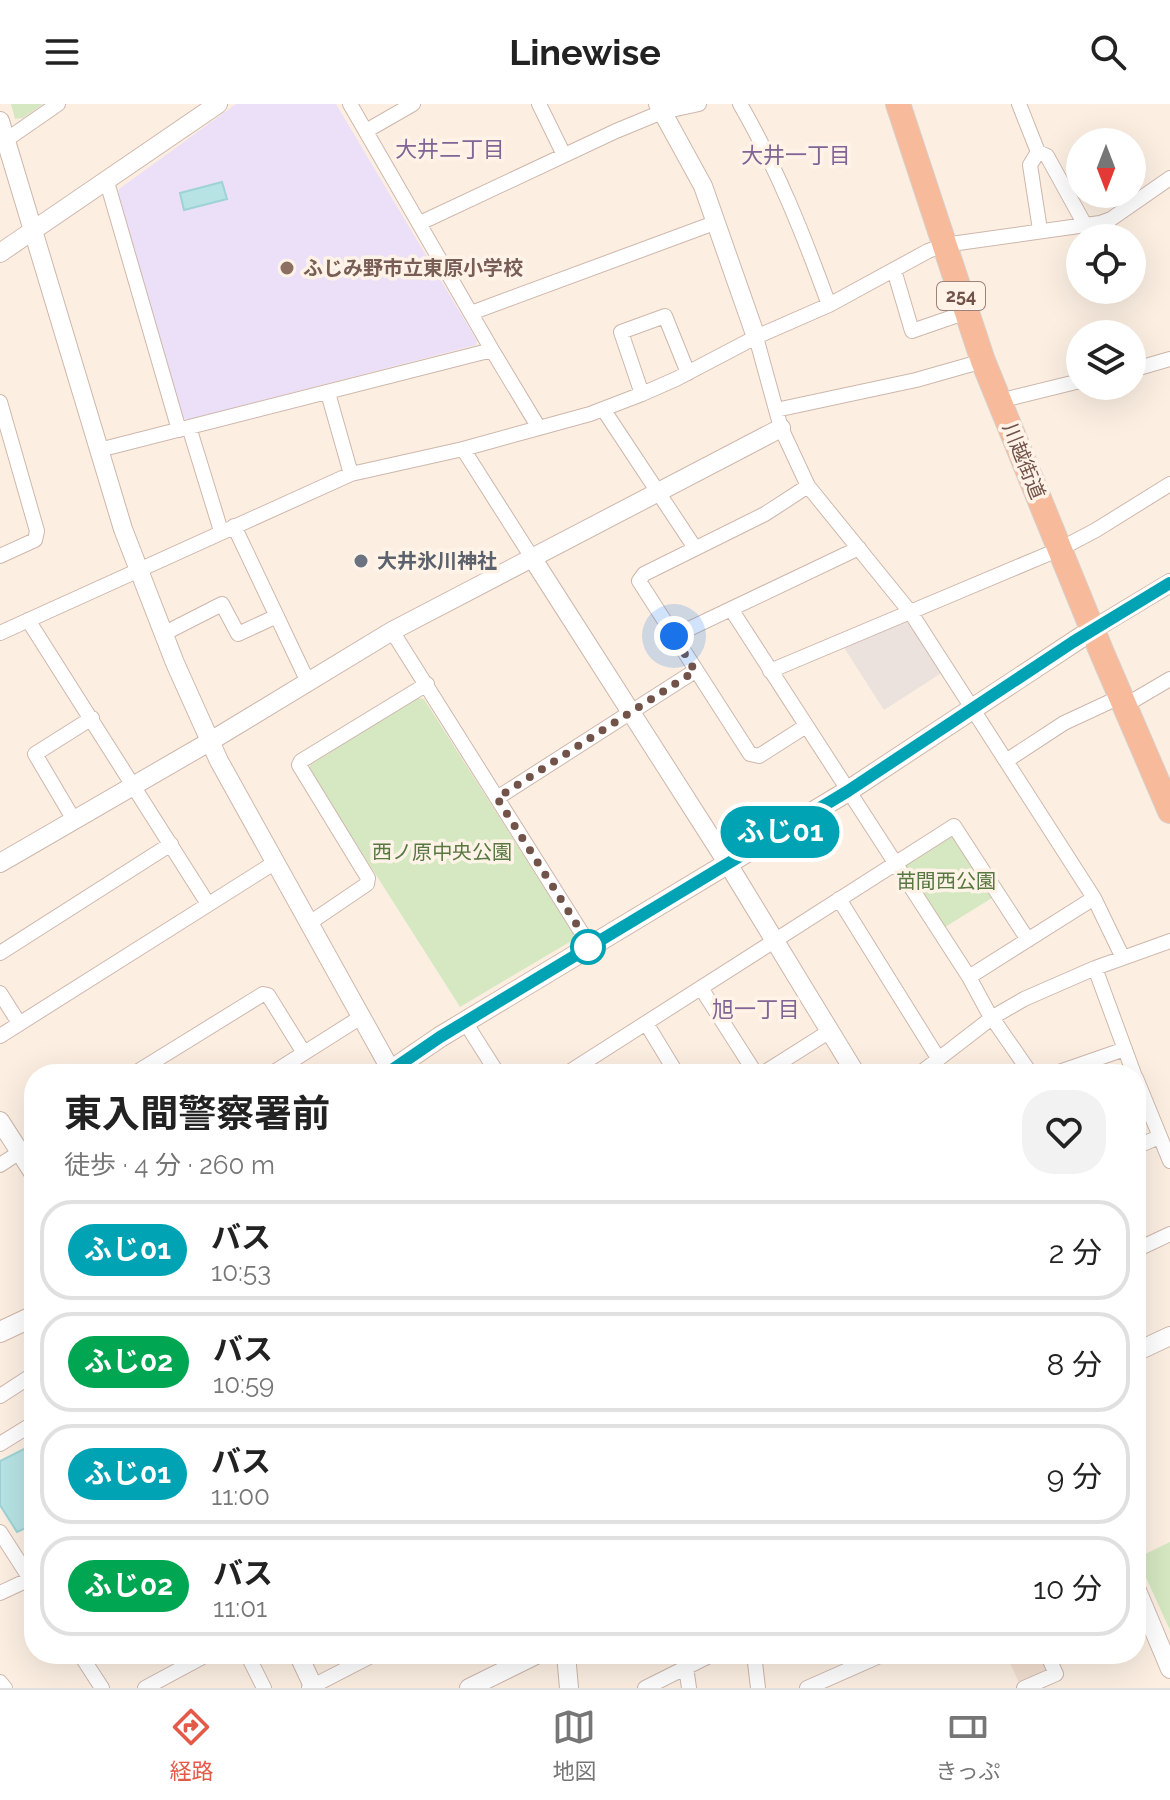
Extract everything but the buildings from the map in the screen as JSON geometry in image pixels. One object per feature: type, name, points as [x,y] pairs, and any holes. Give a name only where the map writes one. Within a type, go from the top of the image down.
[{"type":"highway","name":"川越街道","points":[[898,104],[983,361],[1092,630],[1170,811]]},
{"type":"main road","points":[[403,1064],[465,1022],[848,791],[1092,630]]},
{"type":"main road","points":[[0,1332],[24,1321]]},
{"type":"street","points":[[6,140],[58,104]]},
{"type":"street","points":[[0,253],[218,104]]},
{"type":"street","points":[[350,104],[539,428]]},
{"type":"street","points":[[366,131],[413,104]]},
{"type":"street","points":[[539,104],[564,155]]},
{"type":"street","points":[[420,223],[660,108],[699,104]]},
{"type":"street","points":[[740,104],[789,201],[829,305]]},
{"type":"street","points":[[1019,104],[1038,152],[1047,156],[1084,224]]},
{"type":"street","points":[[660,108],[703,186],[756,337],[778,419],[808,486],[911,613],[1094,898],[1123,958]]},
{"type":"street","points":[[0,121],[99,450],[138,570],[163,634],[209,742],[385,1064]]},
{"type":"street","points":[[1038,152],[1030,165],[1040,230]]},
{"type":"street","points":[[1089,224],[1111,219],[1170,178]]},
{"type":"street","points":[[107,182],[184,429],[227,529],[277,616],[308,682]]},
{"type":"street","points":[[471,313],[717,222]]},
{"type":"street","points":[[0,633],[351,474],[463,449],[603,409],[642,394],[756,337],[829,305],[944,245],[1066,227]]},
{"type":"street","points":[[894,270],[912,331],[967,312]]},
{"type":"street","points":[[642,394],[621,332],[665,316],[688,373]]},
{"type":"street","points":[[99,450],[492,350]]},
{"type":"street","points":[[1146,366],[1170,359]]},
{"type":"street","points":[[1,861],[209,742],[392,631],[531,556],[658,493],[778,419],[983,361]]},
{"type":"street","points":[[999,401],[1066,384]]},
{"type":"street","points":[[328,393],[351,474]]},
{"type":"street","points":[[0,402],[37,531],[35,540],[0,556]]},
{"type":"street","points":[[603,409],[695,548]]},
{"type":"street","points":[[463,449],[728,864],[850,1064]]},
{"type":"street","points":[[770,671],[1060,549],[1170,484]]},
{"type":"street","points":[[806,726],[759,756],[752,756],[639,584],[639,579],[765,514],[808,486]]},
{"type":"street","points":[[674,636],[859,548]]},
{"type":"street","points":[[1092,630],[1170,583]]},
{"type":"street","points":[[163,634],[222,604],[238,634],[277,616]]},
{"type":"street","points":[[731,609],[1024,1064]]},
{"type":"street","points":[[28,620],[208,904]]},
{"type":"street","points":[[392,631],[590,946]]},
{"type":"street","points":[[497,798],[695,671]]},
{"type":"street","points":[[1006,761],[1064,723],[1170,679]]},
{"type":"street","points":[[308,924],[367,884],[368,878],[299,765],[427,684]]},
{"type":"street","points":[[74,820],[35,754],[92,718]]},
{"type":"street","points":[[582,1064],[954,826],[1028,940]]},
{"type":"street","points":[[0,953],[171,844]]},
{"type":"street","points":[[0,1036],[274,863]]},
{"type":"street","points":[[969,977],[1094,898]]},
{"type":"street","points":[[839,899],[938,1058]]},
{"type":"street","points":[[931,1064],[993,1017],[1024,999],[1095,968],[1170,941]]},
{"type":"street","points":[[1095,968],[1130,1064]]},
{"type":"street","points":[[701,988],[752,1064]]},
{"type":"street","points":[[0,993],[19,1023]]},
{"type":"street","points":[[150,1064],[263,994],[268,995],[304,1053]]},
{"type":"street","points":[[287,1064],[361,1017]]},
{"type":"street","points":[[465,1022],[492,1064]]},
{"type":"street","points":[[646,1023],[671,1064]]},
{"type":"street","points":[[776,1064],[830,1031]]},
{"type":"street","points":[[1082,1064],[1125,1049]]},
{"type":"street","points":[[1146,1118],[1170,1161]]},
{"type":"street","points":[[0,1121],[24,1158]]},
{"type":"street","points":[[1146,1143],[1159,1137]]},
{"type":"street","points":[[0,1165],[20,1152]]},
{"type":"street","points":[[1146,1245],[1170,1234]]},
{"type":"street","points":[[1146,1347],[1170,1336]]},
{"type":"street","points":[[0,1396],[24,1380]]},
{"type":"street","points":[[0,1444],[24,1429]]},
{"type":"street","points":[[0,1532],[24,1570]]},
{"type":"street","points":[[0,1593],[24,1585]]},
{"type":"street","points":[[1146,1612],[1170,1669]]},
{"type":"street","points":[[86,1664],[102,1688]]},
{"type":"street","points":[[145,1688],[189,1664]]},
{"type":"street","points":[[252,1664],[264,1688]]},
{"type":"street","points":[[302,1664],[312,1687],[346,1664]]},
{"type":"street","points":[[469,1688],[518,1664]]},
{"type":"street","points":[[567,1664],[569,1688]]},
{"type":"street","points":[[645,1688],[692,1664]]},
{"type":"street","points":[[755,1664],[758,1688]]},
{"type":"street","points":[[807,1688],[861,1664]]},
{"type":"street","points":[[1024,1688],[1056,1674],[1052,1664]]},
{"type":"street","points":[[686,1667],[689,1688]]},
{"type":"street","points":[[0,1682],[5,1688]]},
{"type":"shaded area","name":"ふじみ野市立東原小学校","points":[[236,104],[336,104],[477,341],[476,345],[186,420],[181,415],[118,195],[119,189]]},
{"type":"shaded area","points":[[906,622],[912,625],[943,672],[884,710],[843,646]]},
{"type":"shaded area","points":[[1011,1664],[1047,1664],[1046,1673],[1020,1685]]},
{"type":"green space","points":[[11,104],[43,104],[23,118],[15,119]]},
{"type":"green space","name":"西ノ原中央公園","points":[[417,698],[424,699],[573,933],[573,940],[460,1007],[310,771],[310,765]]},
{"type":"green space","name":"苗間西公園","points":[[948,835],[953,836],[992,898],[942,929],[904,864]]},
{"type":"green space","points":[[1170,1542],[1170,1630],[1146,1578],[1146,1554]]},
{"type":"water","points":[[222,182],[227,199],[184,210],[180,193]]},
{"type":"water","points":[[24,1449],[24,1529],[17,1532],[0,1505],[0,1461]]},
{"type":"bus line","name":"ふじ01","points":[[401,1064],[440,1037],[848,791],[1073,642],[1170,583]]},
{"type":"place","name":"ふじみ野市立東原小学校","points":[[287,268]]},
{"type":"place","name":"大井氷川神社","points":[[361,561]]},
{"type":"district","name":"大井二丁目","points":[[450,149]]},
{"type":"district","name":"大井一丁目","points":[[796,155]]},
{"type":"district","name":"旭一丁目","points":[[756,1009]]},
{"type":"route","points":[[588,947],[497,798],[695,671],[674,636]]}]
